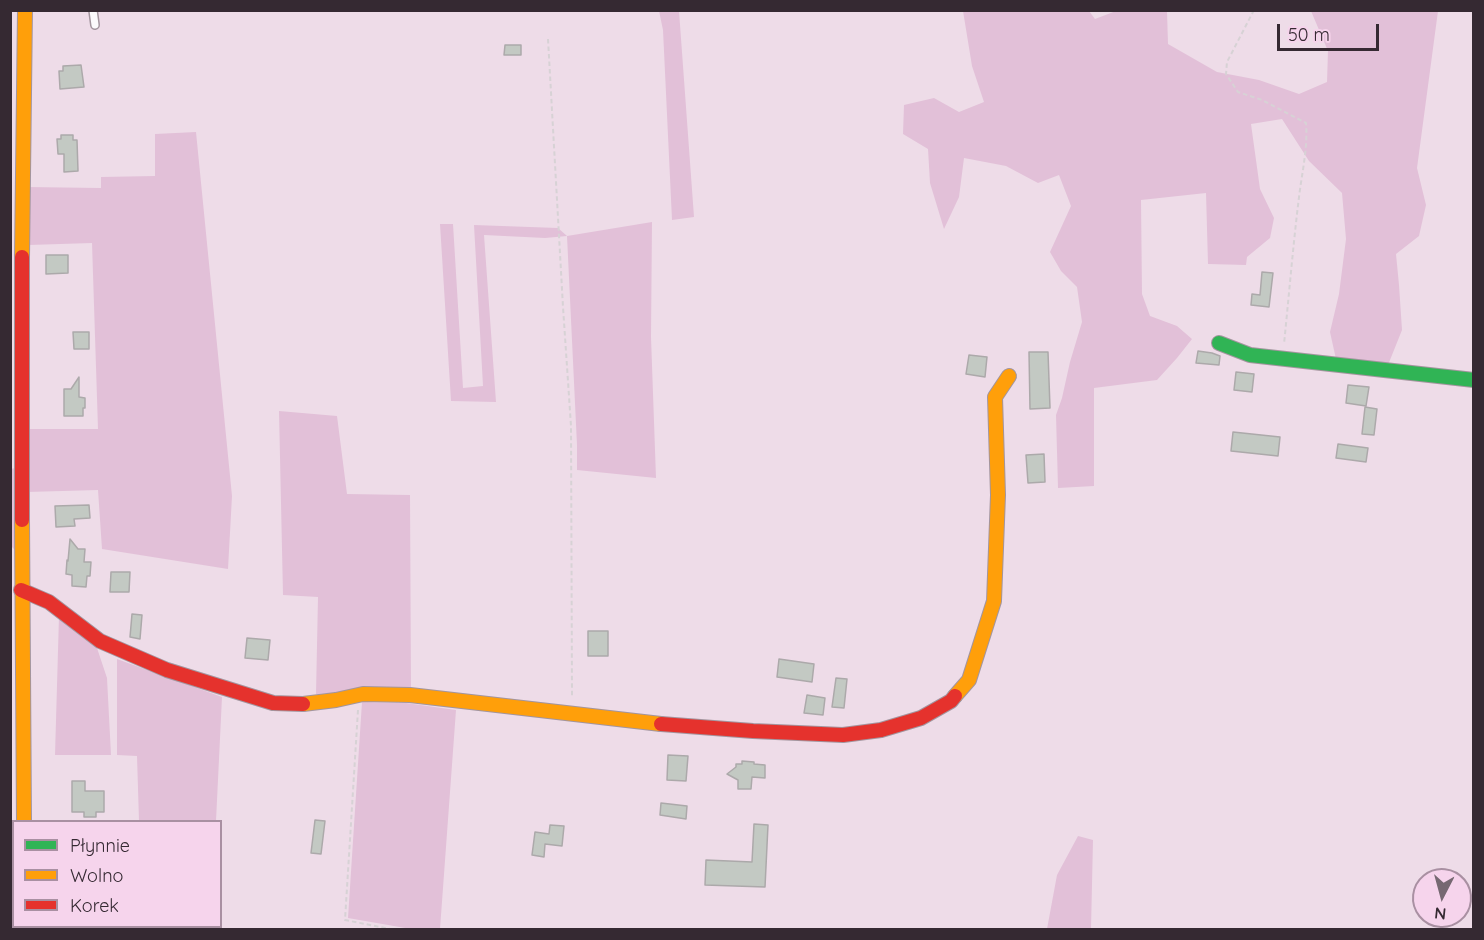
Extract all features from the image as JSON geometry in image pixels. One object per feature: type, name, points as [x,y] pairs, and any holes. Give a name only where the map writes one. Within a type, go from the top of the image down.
[{"type":"street","points":[[24,820],[21,590],[25,10]]},
{"type":"street","points":[[1219,343],[1250,355],[1473,380]]},
{"type":"street","points":[[21,590],[49,602],[100,641],[167,670],[273,702],[304,704],[363,694],[410,695],[654,724],[843,735],[881,730],[921,718],[951,701],[969,680],[994,601],[998,495],[994,397],[1009,376]]},
{"type":"street","points":[[10,552],[22,563]]},
{"type":"lane","points":[[93,10],[95,26]]},
{"type":"path","points":[[1254,10],[1227,62],[1226,74],[1238,92],[1262,100],[1306,123],[1307,135],[1283,359]]},
{"type":"path","points":[[548,39],[571,426],[571,714]]},
{"type":"path","points":[[355,696],[358,710],[345,920],[395,930]]},
{"type":"shaded area","points":[[659,11],[679,11],[694,217],[672,220],[663,30]]},
{"type":"shaded area","points":[[963,11],[1089,11],[1095,19],[1116,11],[1167,11],[1168,44],[1217,72],[1259,80],[1299,94],[1327,82],[1328,51],[1311,11],[1438,11],[1417,168],[1426,205],[1419,236],[1396,254],[1402,330],[1388,365],[1336,359],[1330,332],[1339,294],[1346,239],[1342,193],[1309,161],[1282,119],[1251,124],[1260,189],[1274,218],[1270,238],[1247,257],[1246,265],[1208,264],[1206,193],[1141,200],[1142,294],[1150,316],[1177,326],[1192,339],[1157,380],[1094,388],[1094,486],[1058,488],[1056,415],[1082,322],[1077,287],[1061,271],[1050,252],[1071,206],[1059,175],[1038,183],[1006,166],[964,158],[959,197],[944,229],[930,183],[928,149],[903,134],[904,105],[934,98],[959,112],[984,102],[972,66]]},
{"type":"shaded area","points":[[196,132],[232,496],[228,569],[102,549],[98,490],[27,492],[16,551],[11,546],[10,469],[16,468],[17,429],[98,429],[92,243],[29,245],[27,187],[101,188],[101,177],[155,176],[155,134]]},
{"type":"shaded area","points":[[652,222],[651,337],[656,478],[577,470],[567,236]]},
{"type":"shaded area","points":[[440,224],[453,224],[463,388],[483,386],[474,225],[558,228],[567,236],[545,238],[484,235],[496,402],[451,401]]},
{"type":"shaded area","points":[[279,411],[337,416],[347,494],[410,495],[411,690],[316,694],[318,597],[283,595]]},
{"type":"shaded area","points":[[59,616],[95,642],[107,678],[111,755],[55,755]]},
{"type":"shaded area","points":[[117,659],[222,697],[216,820],[139,820],[137,756],[117,755]]},
{"type":"shaded area","points":[[362,702],[406,703],[456,710],[440,929],[411,929],[348,918]]},
{"type":"shaded area","points":[[1078,836],[1093,840],[1091,929],[1047,929],[1057,875]]},
{"type":"building","points":[[505,45],[521,45],[521,55],[504,55]]},
{"type":"building","points":[[81,65],[84,87],[60,89],[59,71],[63,71],[63,66]]},
{"type":"building","points":[[61,135],[73,135],[73,140],[77,140],[78,171],[64,172],[64,154],[58,154],[57,139],[61,139]]},
{"type":"building","points":[[46,255],[68,255],[68,273],[46,274]]},
{"type":"building","points":[[1262,272],[1273,273],[1269,307],[1251,305],[1252,294],[1260,295]]},
{"type":"building","points":[[73,332],[89,332],[89,349],[74,349]]},
{"type":"building","points":[[1198,351],[1220,356],[1219,365],[1196,363]]},
{"type":"building","points":[[1029,352],[1048,352],[1050,408],[1030,409]]},
{"type":"building","points":[[969,355],[987,357],[985,377],[966,374]]},
{"type":"building","points":[[1236,372],[1254,374],[1252,392],[1234,390]]},
{"type":"building","points":[[79,377],[79,397],[85,398],[83,416],[64,416],[64,389],[71,389]]},
{"type":"building","points":[[1348,385],[1369,387],[1366,406],[1346,403]]},
{"type":"building","points":[[1365,407],[1377,409],[1374,435],[1362,434]]},
{"type":"building","points":[[1233,432],[1280,437],[1278,456],[1231,451]]},
{"type":"building","points":[[1338,444],[1368,448],[1366,462],[1336,458]]},
{"type":"building","points":[[1044,454],[1045,482],[1028,483],[1026,455]]},
{"type":"building","points":[[89,505],[90,518],[74,519],[75,526],[56,527],[55,506]]},
{"type":"building","points":[[70,539],[78,549],[85,549],[84,562],[91,562],[86,587],[72,586],[72,575],[66,574]]},
{"type":"building","points":[[111,572],[130,572],[129,592],[110,592]]},
{"type":"building","points":[[132,614],[142,615],[140,639],[130,637]]},
{"type":"building","points":[[588,631],[608,631],[608,656],[588,656]]},
{"type":"building","points":[[247,638],[270,640],[268,660],[245,658]]},
{"type":"building","points":[[779,659],[814,664],[812,682],[777,677]]},
{"type":"building","points":[[836,678],[847,679],[844,708],[832,707]]},
{"type":"building","points":[[807,695],[825,698],[823,715],[804,713]]},
{"type":"building","points":[[668,755],[688,756],[686,781],[667,780]]},
{"type":"building","points":[[742,761],[765,765],[765,778],[752,777],[751,789],[738,789],[738,780],[727,774],[736,767],[736,764],[742,764]]},
{"type":"building","points":[[72,781],[85,781],[85,791],[104,791],[104,812],[96,812],[96,817],[84,817],[84,812],[72,812]]},
{"type":"building","points":[[661,803],[687,806],[686,819],[660,815]]},
{"type":"building","points":[[315,820],[325,821],[321,854],[311,853]]},
{"type":"building","points":[[754,824],[768,825],[765,887],[705,885],[706,860],[752,862]]},
{"type":"building","points":[[550,825],[564,826],[562,846],[545,844],[544,857],[532,855],[535,832],[549,834]]},
{"type":"traffic: fast","points":[[1219,343],[1250,355],[1474,380]]},
{"type":"traffic: slow","points":[[22,257],[25,10]]},
{"type":"traffic: slow","points":[[955,696],[969,680],[994,601],[998,495],[995,397],[1009,376]]},
{"type":"traffic: slow","points":[[22,520],[24,820]]},
{"type":"traffic: slow","points":[[303,704],[363,694],[410,695],[661,724]]},
{"type":"traffic: jam","points":[[22,257],[22,520]]},
{"type":"traffic: jam","points":[[21,590],[49,602],[100,641],[167,670],[273,703],[303,704]]},
{"type":"traffic: jam","points":[[661,724],[843,735],[881,730],[921,718],[951,701],[955,696]]}]
